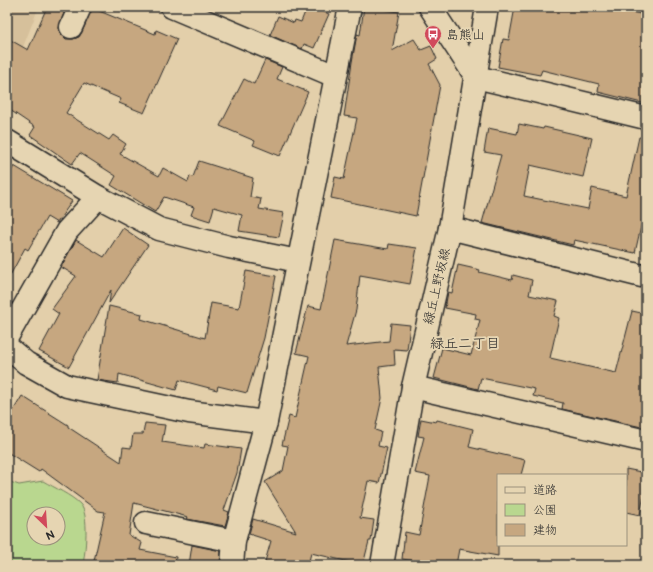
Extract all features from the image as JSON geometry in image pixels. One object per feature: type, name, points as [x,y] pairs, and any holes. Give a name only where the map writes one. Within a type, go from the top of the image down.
[{"type":"street","points":[[71,27],[80,7]]},
{"type":"street","points":[[172,7],[335,76]]},
{"type":"street","points":[[232,565],[234,541],[266,422],[350,7]]},
{"type":"street","points":[[430,7],[476,77],[646,118]]},
{"type":"street","name":"緑丘上野坂線","points":[[383,565],[414,386],[450,228],[488,7]]},
{"type":"street","points":[[7,141],[98,197],[159,229],[229,247],[298,261]]},
{"type":"street","points":[[7,337],[67,232],[98,197]]},
{"type":"street","points":[[450,228],[646,277]]},
{"type":"street","points":[[7,347],[26,364],[67,386],[189,412],[266,422]]},
{"type":"street","points":[[414,386],[646,441]]},
{"type":"street","points":[[146,523],[234,541]]},
{"type":"shaded area","points":[[7,7],[34,7],[38,9],[23,47],[7,71]]},
{"type":"green space","points":[[7,481],[19,485],[43,481],[68,495],[80,504],[85,516],[86,525],[86,543],[83,565],[7,565]]},
{"type":"building","points":[[47,7],[66,7],[59,28],[61,34],[66,39],[79,37],[92,8],[155,34],[156,30],[177,39],[144,113],[119,103],[121,99],[84,83],[66,113],[109,140],[113,135],[126,144],[120,154],[159,176],[163,168],[188,182],[190,176],[193,177],[199,161],[253,178],[250,197],[261,199],[259,209],[284,213],[279,237],[239,231],[242,215],[214,207],[210,221],[191,215],[194,207],[164,197],[155,212],[111,185],[116,176],[80,153],[72,164],[30,135],[35,127],[7,108],[7,38],[28,50]]},
{"type":"building","points":[[307,7],[324,7],[322,11],[329,14],[314,48],[304,44],[302,49],[270,35],[278,16],[294,23],[295,20],[301,22]]},
{"type":"building","points":[[364,7],[381,7],[381,9],[399,12],[392,51],[414,39],[421,50],[431,46],[437,59],[429,64],[440,85],[416,216],[331,198],[335,177],[344,179],[357,118],[344,116],[357,34],[360,35]]},
{"type":"building","points":[[515,7],[604,7],[646,15],[646,104],[598,92],[599,84],[542,70],[540,75],[498,67],[503,39],[509,40]]},
{"type":"building","points":[[265,60],[282,67],[277,79],[308,92],[280,156],[253,145],[255,141],[220,126],[244,79],[254,84]]},
{"type":"building","points":[[519,124],[543,129],[544,127],[592,138],[583,177],[530,165],[524,196],[588,209],[592,188],[626,196],[639,137],[646,138],[646,204],[635,253],[574,240],[573,245],[482,223],[501,155],[484,152],[488,128],[517,134]]},
{"type":"building","points":[[14,166],[72,201],[57,223],[47,217],[28,250],[25,248],[7,281],[7,178]]},
{"type":"building","points":[[123,228],[148,245],[109,303],[111,290],[69,367],[39,351],[59,314],[52,309],[76,276],[61,267],[76,240],[104,257]]},
{"type":"building","points":[[335,240],[388,249],[389,244],[417,248],[410,284],[360,275],[356,310],[346,346],[389,341],[391,323],[410,325],[407,350],[394,349],[395,365],[379,367],[382,398],[375,430],[381,432],[378,446],[387,448],[379,483],[368,481],[360,518],[374,520],[371,541],[369,541],[363,565],[311,553],[308,565],[264,565],[271,541],[249,534],[253,519],[296,532],[265,482],[283,471],[288,446],[282,445],[289,416],[295,418],[309,356],[296,353],[308,306],[321,309]]},
{"type":"building","points":[[458,265],[512,280],[513,275],[532,280],[529,295],[558,301],[554,316],[559,318],[550,358],[616,373],[632,311],[646,314],[646,428],[562,409],[563,403],[533,396],[535,389],[481,378],[478,389],[434,378],[442,348],[471,355],[480,320],[475,319],[476,314],[445,308],[448,292],[452,293]]},
{"type":"building","points":[[246,271],[276,276],[264,338],[247,393],[218,386],[217,390],[179,380],[176,390],[119,374],[118,383],[97,380],[109,306],[142,314],[141,319],[205,338],[211,303],[239,308]]},
{"type":"building","points":[[22,396],[68,425],[68,427],[121,462],[123,447],[131,448],[133,434],[143,434],[145,423],[165,425],[162,442],[204,448],[205,444],[241,449],[237,473],[224,510],[229,512],[225,526],[187,519],[188,517],[134,503],[129,535],[142,543],[140,550],[176,557],[175,565],[93,565],[105,512],[98,511],[41,469],[39,472],[7,452],[7,421]]},
{"type":"building","points":[[421,419],[436,422],[437,420],[473,429],[469,447],[525,460],[521,474],[497,474],[498,556],[459,549],[456,565],[415,565],[416,561],[402,559],[405,532],[419,535],[430,476],[415,473],[424,437],[418,436]]},
{"type":"building","points":[[626,469],[646,473],[646,485],[640,515],[627,512]]},
{"type":"building","points":[[192,545],[221,551],[220,565],[189,565]]},
{"type":"place","name":"島熊山","points":[[433,49]]},
{"type":"district","name":"緑丘二丁目","points":[[465,343]]}]
